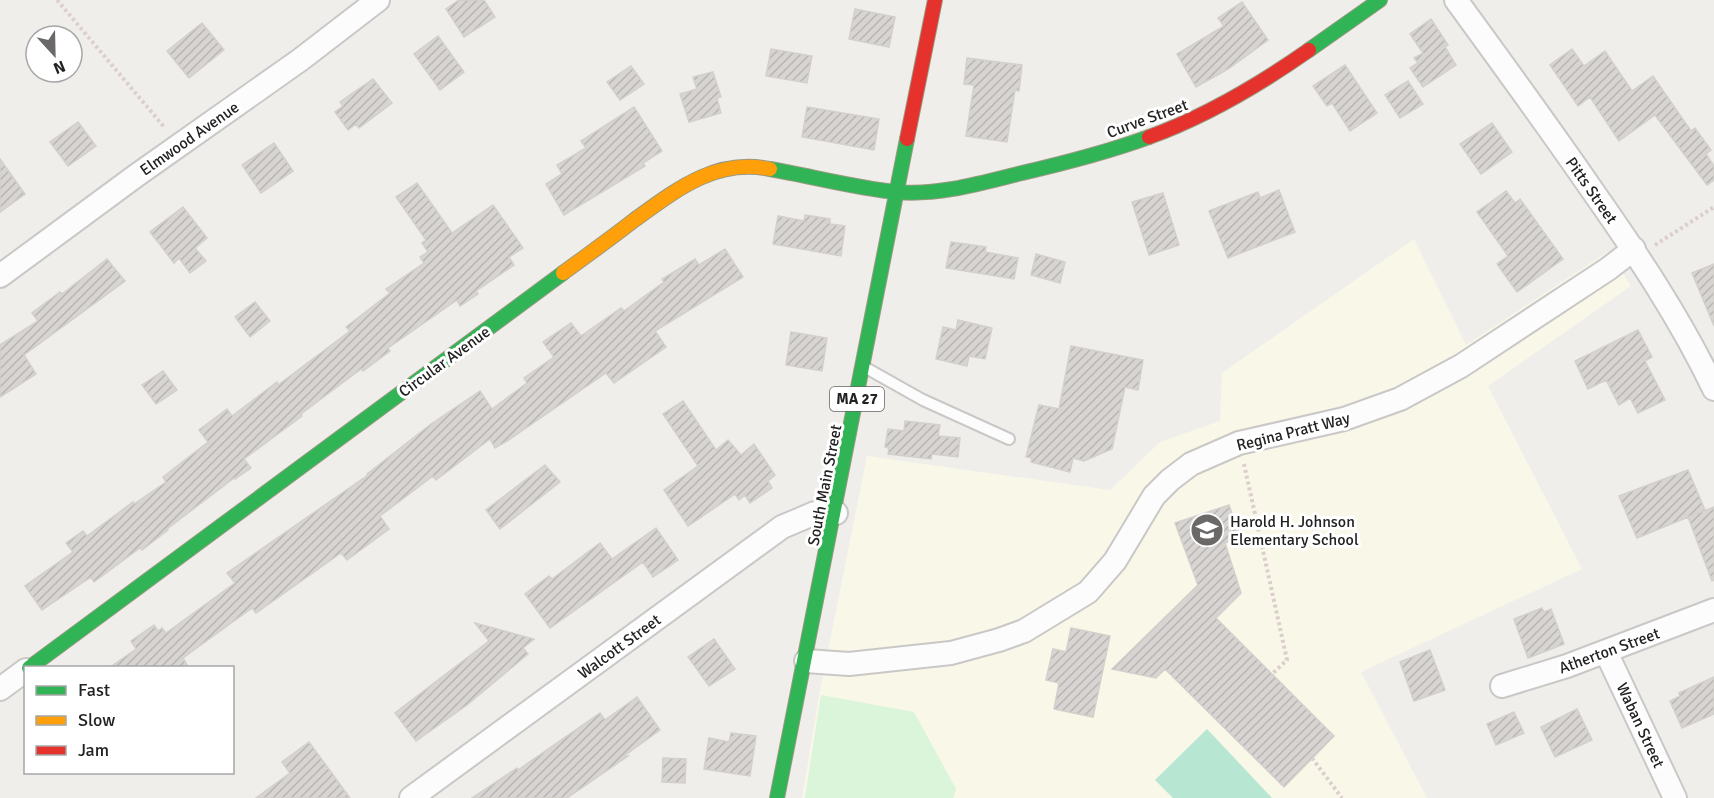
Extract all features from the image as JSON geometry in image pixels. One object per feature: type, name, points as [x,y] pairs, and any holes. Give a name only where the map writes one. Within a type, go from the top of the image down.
[{"type":"street","name":"Elmwood Avenue","points":[[0,276],[300,60],[378,0]]},
{"type":"street","name":"South Main Street","points":[[777,798],[836,513],[896,192],[935,0]]},
{"type":"street","name":"Curve Street","points":[[896,192],[916,193],[961,188],[1081,158],[1158,133],[1208,112],[1253,86],[1380,0]]},
{"type":"street","name":"Pitts Street","points":[[1456,0],[1643,248],[1714,389]]},
{"type":"street","name":"Circular Avenue","points":[[31,666],[669,195],[694,180],[719,170],[750,165],[896,192]]},
{"type":"street","name":"Regina Pratt Way","points":[[806,661],[849,664],[951,653],[1024,631],[1078,599],[1102,578],[1116,561],[1154,496],[1191,464],[1239,443],[1344,419],[1400,399],[1461,366],[1643,248]]},
{"type":"street","name":"Walcott Street","points":[[411,798],[782,527],[815,513],[836,513]]},
{"type":"street","name":"Atherton Street","points":[[1502,686],[1606,652],[1714,610]]},
{"type":"street","name":"Waban Street","points":[[1606,652],[1675,798]]},
{"type":"street","name":"Circular Avenue","points":[[0,689],[24,671]]},
{"type":"lane","points":[[863,367],[923,400],[1009,439]]},
{"type":"path","points":[[57,0],[133,88],[178,146]]},
{"type":"path","points":[[1643,248],[1661,240],[1714,207]]},
{"type":"path","points":[[1239,443],[1287,660],[1272,674]]},
{"type":"path","points":[[1312,758],[1342,798]]},
{"type":"shaded area","name":"Harold H. Johnson Elementary School","points":[[1414,239],[1466,345],[1609,251],[1631,286],[1488,386],[1582,569],[1361,672],[1427,798],[953,798],[956,789],[821,696],[805,798],[802,798],[819,696],[867,456],[1110,490],[1160,442],[1220,421],[1222,373]]},
{"type":"green space","points":[[821,695],[914,712],[956,789],[953,798],[805,798]]},
{"type":"green space","points":[[1207,729],[1272,798],[1173,798],[1155,780]]},
{"type":"building","points":[[459,0],[484,0],[495,17],[464,37],[446,9]]},
{"type":"building","points":[[1242,2],[1268,40],[1228,69],[1196,87],[1177,54],[1224,26],[1218,18]]},
{"type":"building","points":[[855,9],[895,17],[889,47],[849,39]]},
{"type":"building","points":[[1431,19],[1448,45],[1445,47],[1456,65],[1423,87],[1410,68],[1418,63],[1414,58],[1423,53],[1410,34]]},
{"type":"building","points":[[202,23],[224,50],[189,78],[167,51]]},
{"type":"building","points":[[438,36],[464,72],[440,90],[414,54]]},
{"type":"building","points":[[771,49],[812,56],[807,83],[766,76]]},
{"type":"building","points":[[1572,49],[1584,66],[1605,51],[1632,91],[1653,76],[1691,131],[1695,128],[1711,150],[1706,154],[1714,166],[1714,180],[1707,185],[1655,115],[1619,141],[1590,97],[1578,106],[1550,65]]},
{"type":"building","points":[[967,58],[1022,65],[1019,91],[1015,90],[1007,142],[966,136],[974,85],[964,84]]},
{"type":"building","points":[[1345,65],[1377,113],[1350,131],[1332,103],[1327,106],[1313,86]]},
{"type":"building","points":[[631,66],[644,84],[620,100],[607,82]]},
{"type":"building","points":[[713,72],[721,97],[717,98],[721,113],[689,122],[680,94],[697,89],[693,77]]},
{"type":"building","points":[[373,79],[392,103],[359,128],[356,124],[348,130],[335,112],[343,106],[340,102]]},
{"type":"building","points":[[1408,81],[1423,104],[1400,118],[1385,95]]},
{"type":"building","points":[[634,107],[662,151],[643,163],[645,166],[564,215],[546,184],[562,174],[557,165],[586,148],[581,141]]},
{"type":"building","points":[[807,107],[879,119],[874,150],[802,137]]},
{"type":"building","points":[[78,122],[96,146],[68,166],[50,142]]},
{"type":"building","points":[[1492,123],[1512,152],[1481,174],[1460,144]]},
{"type":"building","points":[[274,143],[293,171],[261,193],[242,165]]},
{"type":"building","points":[[0,159],[25,194],[0,212]]},
{"type":"building","points":[[417,183],[452,233],[493,205],[523,248],[509,257],[514,265],[476,291],[478,294],[460,306],[457,300],[388,348],[390,351],[363,371],[361,369],[301,414],[302,416],[244,459],[251,468],[234,478],[142,550],[140,548],[94,582],[91,577],[42,610],[25,586],[73,552],[66,543],[83,531],[87,536],[133,502],[134,504],[166,482],[163,477],[208,442],[199,430],[227,409],[232,416],[277,382],[278,385],[350,331],[346,327],[390,293],[386,289],[424,263],[420,257],[428,252],[422,243],[426,240],[396,197]]},
{"type":"building","points":[[1279,190],[1295,232],[1228,258],[1209,211],[1258,192],[1260,198]]},
{"type":"building","points":[[1506,191],[1515,203],[1520,199],[1563,259],[1517,292],[1497,264],[1508,256],[1477,212]]},
{"type":"building","points":[[1163,193],[1179,245],[1149,255],[1132,202]]},
{"type":"building","points":[[183,207],[207,238],[195,248],[206,261],[190,273],[179,258],[174,263],[150,232]]},
{"type":"building","points":[[805,215],[830,219],[830,224],[845,226],[841,256],[773,244],[778,216],[804,221]]},
{"type":"building","points":[[951,242],[986,247],[985,252],[1018,258],[1014,279],[946,268]]},
{"type":"building","points":[[725,249],[743,277],[655,331],[666,347],[614,383],[606,373],[507,441],[495,448],[490,439],[436,480],[433,476],[380,516],[389,529],[347,560],[341,553],[256,613],[252,608],[183,658],[188,666],[112,666],[136,649],[131,641],[154,625],[158,631],[162,628],[166,633],[235,583],[227,573],[368,475],[431,424],[480,391],[492,409],[527,383],[524,378],[554,357],[543,342],[571,323],[581,336],[621,308],[624,311],[664,282],[662,279],[695,259],[699,265]]},
{"type":"building","points":[[1036,254],[1065,262],[1060,283],[1031,275]]},
{"type":"building","points":[[107,259],[125,281],[24,355],[36,374],[0,397],[0,345],[38,321],[32,313],[60,292],[62,294]]},
{"type":"building","points":[[1714,264],[1714,326],[1692,273]]},
{"type":"building","points":[[255,302],[270,321],[250,337],[235,317]]},
{"type":"building","points":[[958,320],[992,328],[985,359],[969,356],[967,366],[936,359],[943,327],[956,330]]},
{"type":"building","points":[[1638,330],[1652,357],[1645,361],[1665,400],[1638,413],[1630,398],[1619,405],[1606,380],[1588,389],[1575,361]]},
{"type":"building","points":[[791,332],[827,338],[822,371],[786,365]]},
{"type":"building","points":[[1071,346],[1143,360],[1138,390],[1125,387],[1112,449],[1084,461],[1073,458],[1070,472],[1031,462],[1032,458],[1026,457],[1039,405],[1059,409]]},
{"type":"building","points":[[163,371],[177,390],[156,404],[142,385]]},
{"type":"building","points":[[683,401],[716,450],[728,440],[741,455],[754,444],[775,475],[768,481],[772,488],[750,503],[745,495],[739,500],[735,494],[688,526],[664,490],[698,466],[663,414]]},
{"type":"building","points":[[905,421],[940,425],[938,436],[960,438],[958,457],[932,454],[931,459],[888,454],[889,448],[885,447],[888,429],[904,431]]},
{"type":"building","points":[[545,465],[560,482],[500,529],[486,510]]},
{"type":"building","points":[[1688,470],[1705,510],[1637,538],[1619,496]]},
{"type":"building","points":[[1229,505],[1240,536],[1225,543],[1241,593],[1216,618],[1334,736],[1284,787],[1165,669],[1156,678],[1112,669],[1198,585],[1175,523]]},
{"type":"building","points":[[1714,507],[1714,580],[1712,581],[1688,517]]},
{"type":"building","points":[[656,528],[678,560],[653,577],[643,562],[550,628],[525,594],[549,576],[552,579],[600,543],[612,559]]},
{"type":"building","points":[[1542,608],[1544,612],[1551,609],[1564,644],[1528,658],[1514,619]]},
{"type":"building","points":[[475,623],[534,639],[523,648],[528,654],[467,705],[416,741],[395,713],[489,641]]},
{"type":"building","points":[[1071,628],[1110,636],[1093,717],[1054,709],[1059,683],[1046,680],[1053,649],[1066,652]]},
{"type":"building","points":[[714,639],[735,669],[709,686],[688,657]]},
{"type":"building","points":[[1430,650],[1445,690],[1414,701],[1400,662]]},
{"type":"building","points":[[1714,677],[1714,714],[1682,728],[1670,701],[1680,696],[1679,693]]},
{"type":"building","points":[[637,697],[660,730],[624,756],[628,756],[567,798],[472,798],[517,768],[518,770],[600,713],[605,720]]},
{"type":"building","points":[[1577,709],[1592,740],[1555,757],[1541,727]]},
{"type":"building","points":[[1514,712],[1524,733],[1496,745],[1487,724]]},
{"type":"building","points":[[731,733],[756,736],[750,776],[704,769],[709,738],[729,742]]},
{"type":"building","points":[[309,742],[350,798],[256,798],[290,773],[282,762]]},
{"type":"building","points":[[663,758],[686,759],[685,783],[662,782]]},
{"type":"traffic: fast","points":[[1309,50],[1380,0]]},
{"type":"traffic: fast","points":[[770,169],[881,190],[928,192],[976,184],[1054,165],[1149,137]]},
{"type":"traffic: fast","points":[[777,798],[907,139]]},
{"type":"traffic: fast","points":[[32,666],[563,273]]},
{"type":"traffic: slow","points":[[563,273],[665,198],[697,179],[731,168],[770,169]]},
{"type":"traffic: jam","points":[[907,139],[935,0]]},
{"type":"traffic: jam","points":[[1149,137],[1232,99],[1309,50]]},
{"type":"place","name":"Harold H. Johnson Elementary School","points":[[1207,530]]}]
